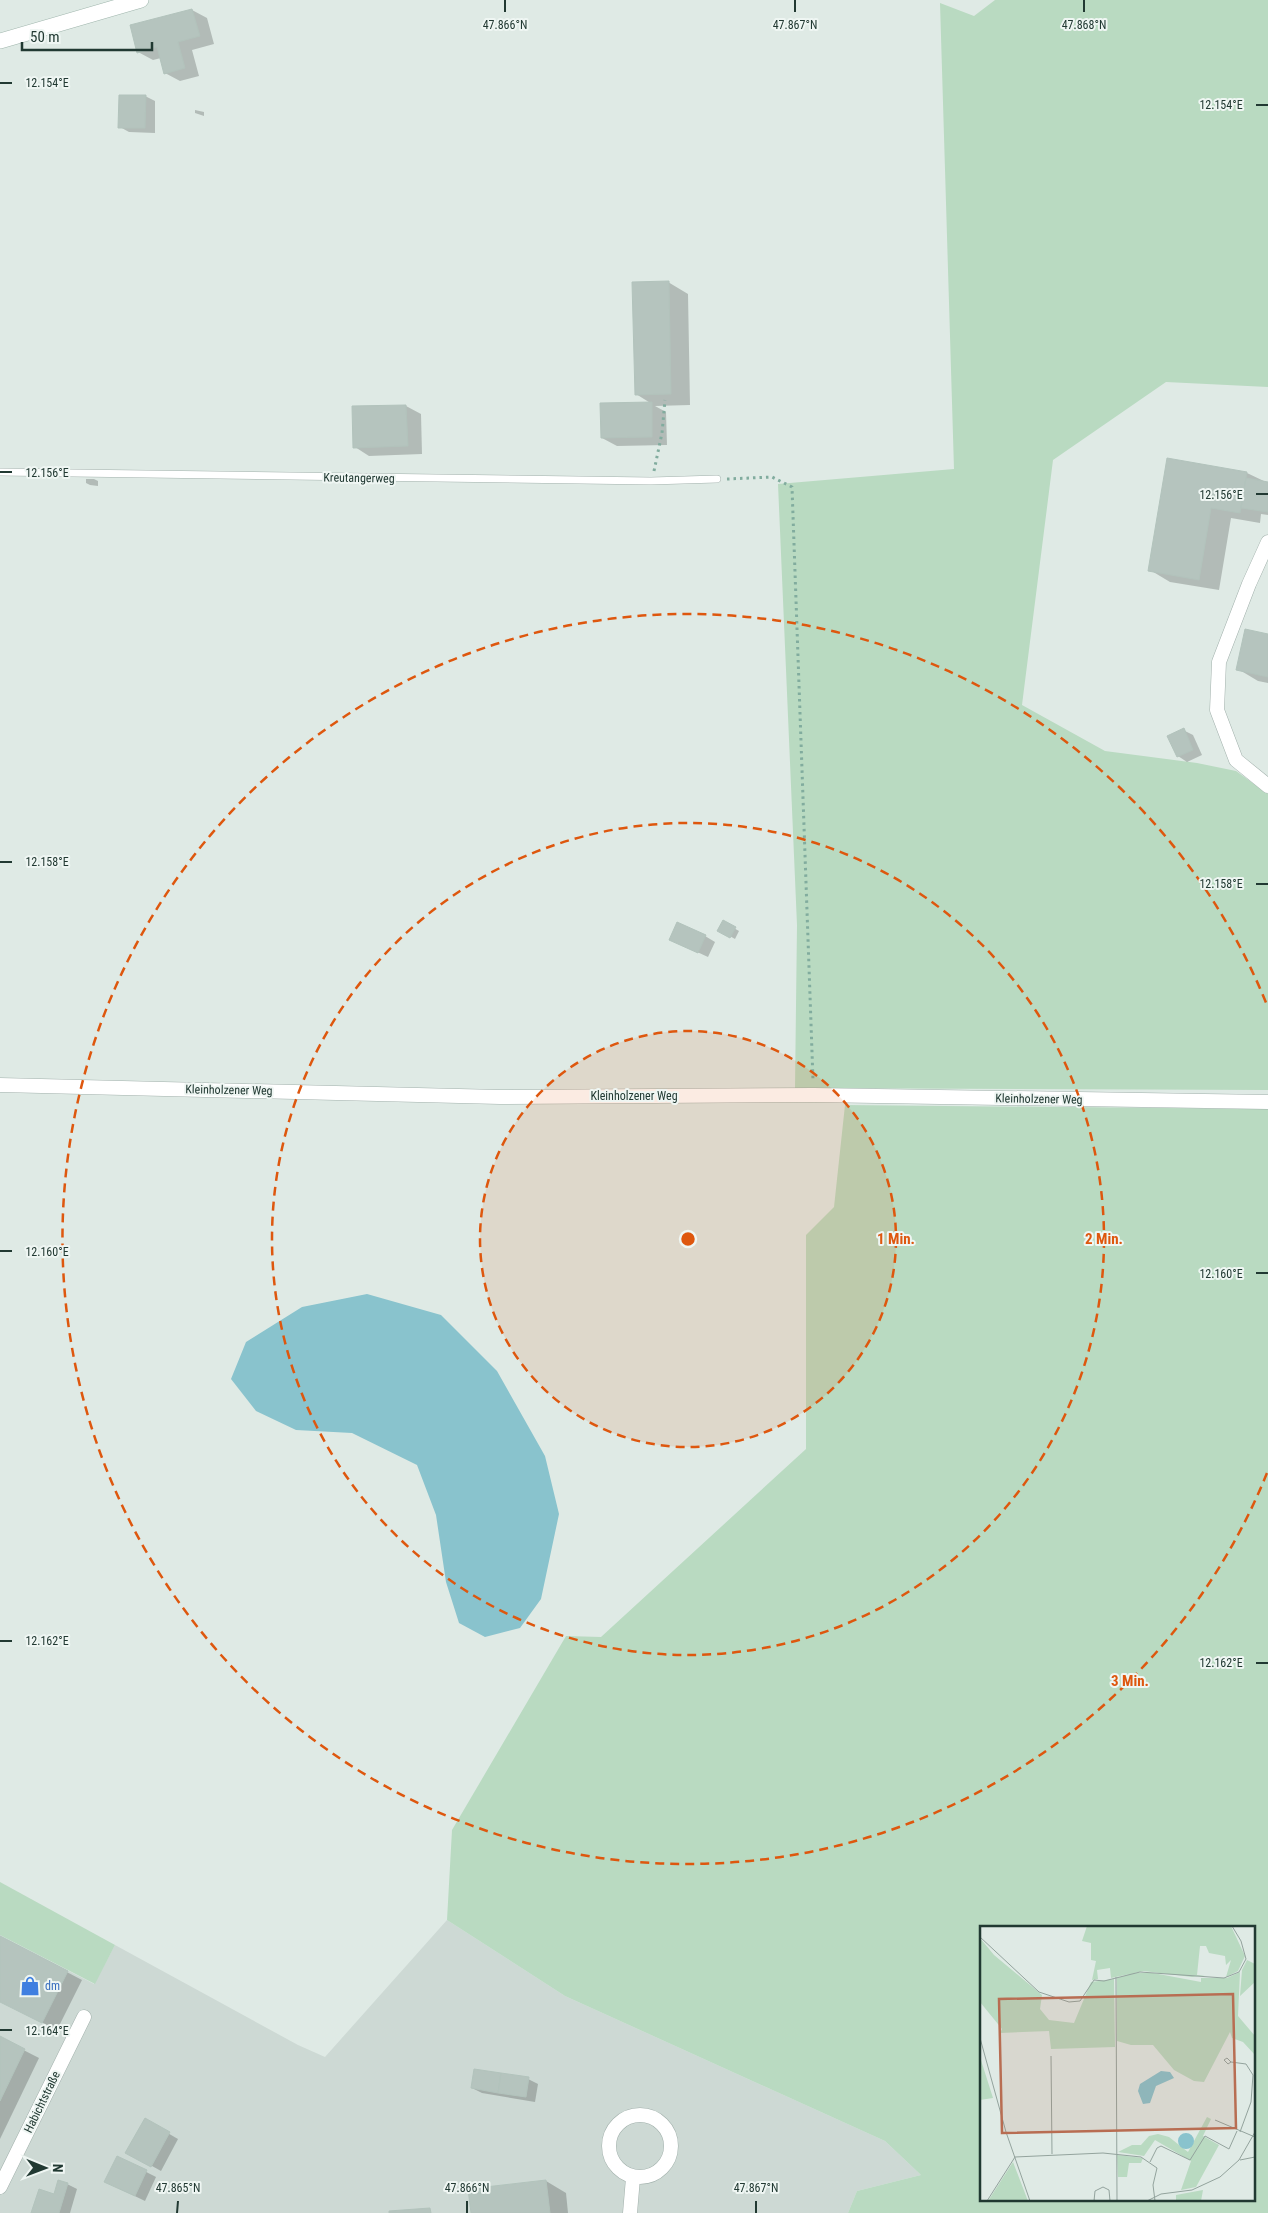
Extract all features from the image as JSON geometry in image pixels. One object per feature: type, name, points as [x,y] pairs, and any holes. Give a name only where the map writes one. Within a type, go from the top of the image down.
[{"type":"main road","points":[[0,41],[142,0]]},
{"type":"street","points":[[1268,542],[1249,584],[1220,662],[1217,710],[1236,760],[1268,786]]},
{"type":"street","name":"Kleinholzener Weg","points":[[0,1085],[500,1096],[814,1095],[1268,1102]]},
{"type":"street","name":"Habichtstraße","points":[[0,2186],[84,2017]]},
{"type":"street","points":[[647,2114],[664,2124],[672,2143],[668,2162],[653,2176],[633,2178],[616,2168],[608,2149],[610,2139],[612,2130],[627,2116],[647,2114]]},
{"type":"street","points":[[630,2213],[633,2178]]},
{"type":"lane","name":"Kreutangerweg","points":[[0,472],[651,481],[717,479]]},
{"type":"path","points":[[651,481],[662,433],[665,400]]},
{"type":"path","points":[[717,479],[772,476],[792,487],[814,1095]]},
{"type":"shaded area","points":[[447,1920],[565,1996],[885,2141],[921,2175],[857,2191],[848,2213],[0,2213],[0,1935],[94,1984],[115,1945],[298,2045],[325,2057]]},
{"type":"green space","points":[[995,0],[1268,0],[1268,387],[1166,382],[1053,460],[1022,705],[1105,751],[1197,763],[1236,771],[1268,794],[1268,1090],[795,1088],[797,925],[778,484],[954,469],[940,3],[974,16]]},
{"type":"green space","points":[[845,1105],[1268,1109],[1268,2213],[848,2213],[857,2191],[921,2175],[885,2141],[565,1996],[447,1920],[452,1830],[566,1636],[601,1637],[806,1449],[806,1235],[834,1207]]},
{"type":"green space","points":[[0,1882],[115,1945],[95,1984],[0,1935]]},
{"type":"water","points":[[367,1294],[441,1315],[497,1371],[545,1456],[559,1514],[541,1599],[520,1628],[485,1637],[459,1623],[446,1582],[436,1515],[417,1465],[352,1433],[296,1430],[256,1411],[231,1379],[246,1342],[302,1307]]},
{"type":"building","points":[[192,9],[200,36],[178,42],[185,68],[164,74],[157,47],[137,53],[130,25]]},
{"type":"building","points":[[119,95],[146,95],[145,128],[118,128]]},
{"type":"building","points":[[669,281],[671,394],[635,395],[632,282]]},
{"type":"building","points":[[652,402],[652,437],[601,438],[600,403]]},
{"type":"building","points":[[406,405],[408,446],[353,448],[352,406]]},
{"type":"building","points":[[1167,458],[1247,472],[1240,513],[1211,508],[1199,580],[1148,571]]},
{"type":"building","points":[[1246,478],[1268,482],[1268,512],[1241,508]]},
{"type":"building","points":[[1245,629],[1268,634],[1268,677],[1236,670]]},
{"type":"building","points":[[1184,728],[1193,750],[1177,757],[1167,736]]},
{"type":"building","points":[[723,920],[736,927],[730,938],[717,931]]},
{"type":"building","points":[[677,922],[706,935],[698,953],[669,940]]},
{"type":"building","name":"dm","points":[[0,1936],[68,1971],[42,2023],[0,2002]]},
{"type":"building","points":[[0,2036],[25,2049],[0,2101]]},
{"type":"building","points":[[474,2069],[501,2073],[498,2093],[471,2088]]},
{"type":"building","points":[[501,2073],[529,2077],[526,2097],[498,2093]]},
{"type":"building","points":[[145,2118],[170,2132],[151,2167],[125,2153]]},
{"type":"building","points":[[117,2156],[147,2170],[135,2196],[104,2182]]},
{"type":"building","points":[[58,2180],[68,2183],[59,2213],[31,2213],[39,2189],[54,2194]]},
{"type":"building","points":[[546,2180],[550,2213],[471,2213],[468,2189]]},
{"type":"building","points":[[430,2208],[431,2213],[389,2213],[389,2211]]},
{"type":"place","name":"dm","points":[[30,1986]]}]
